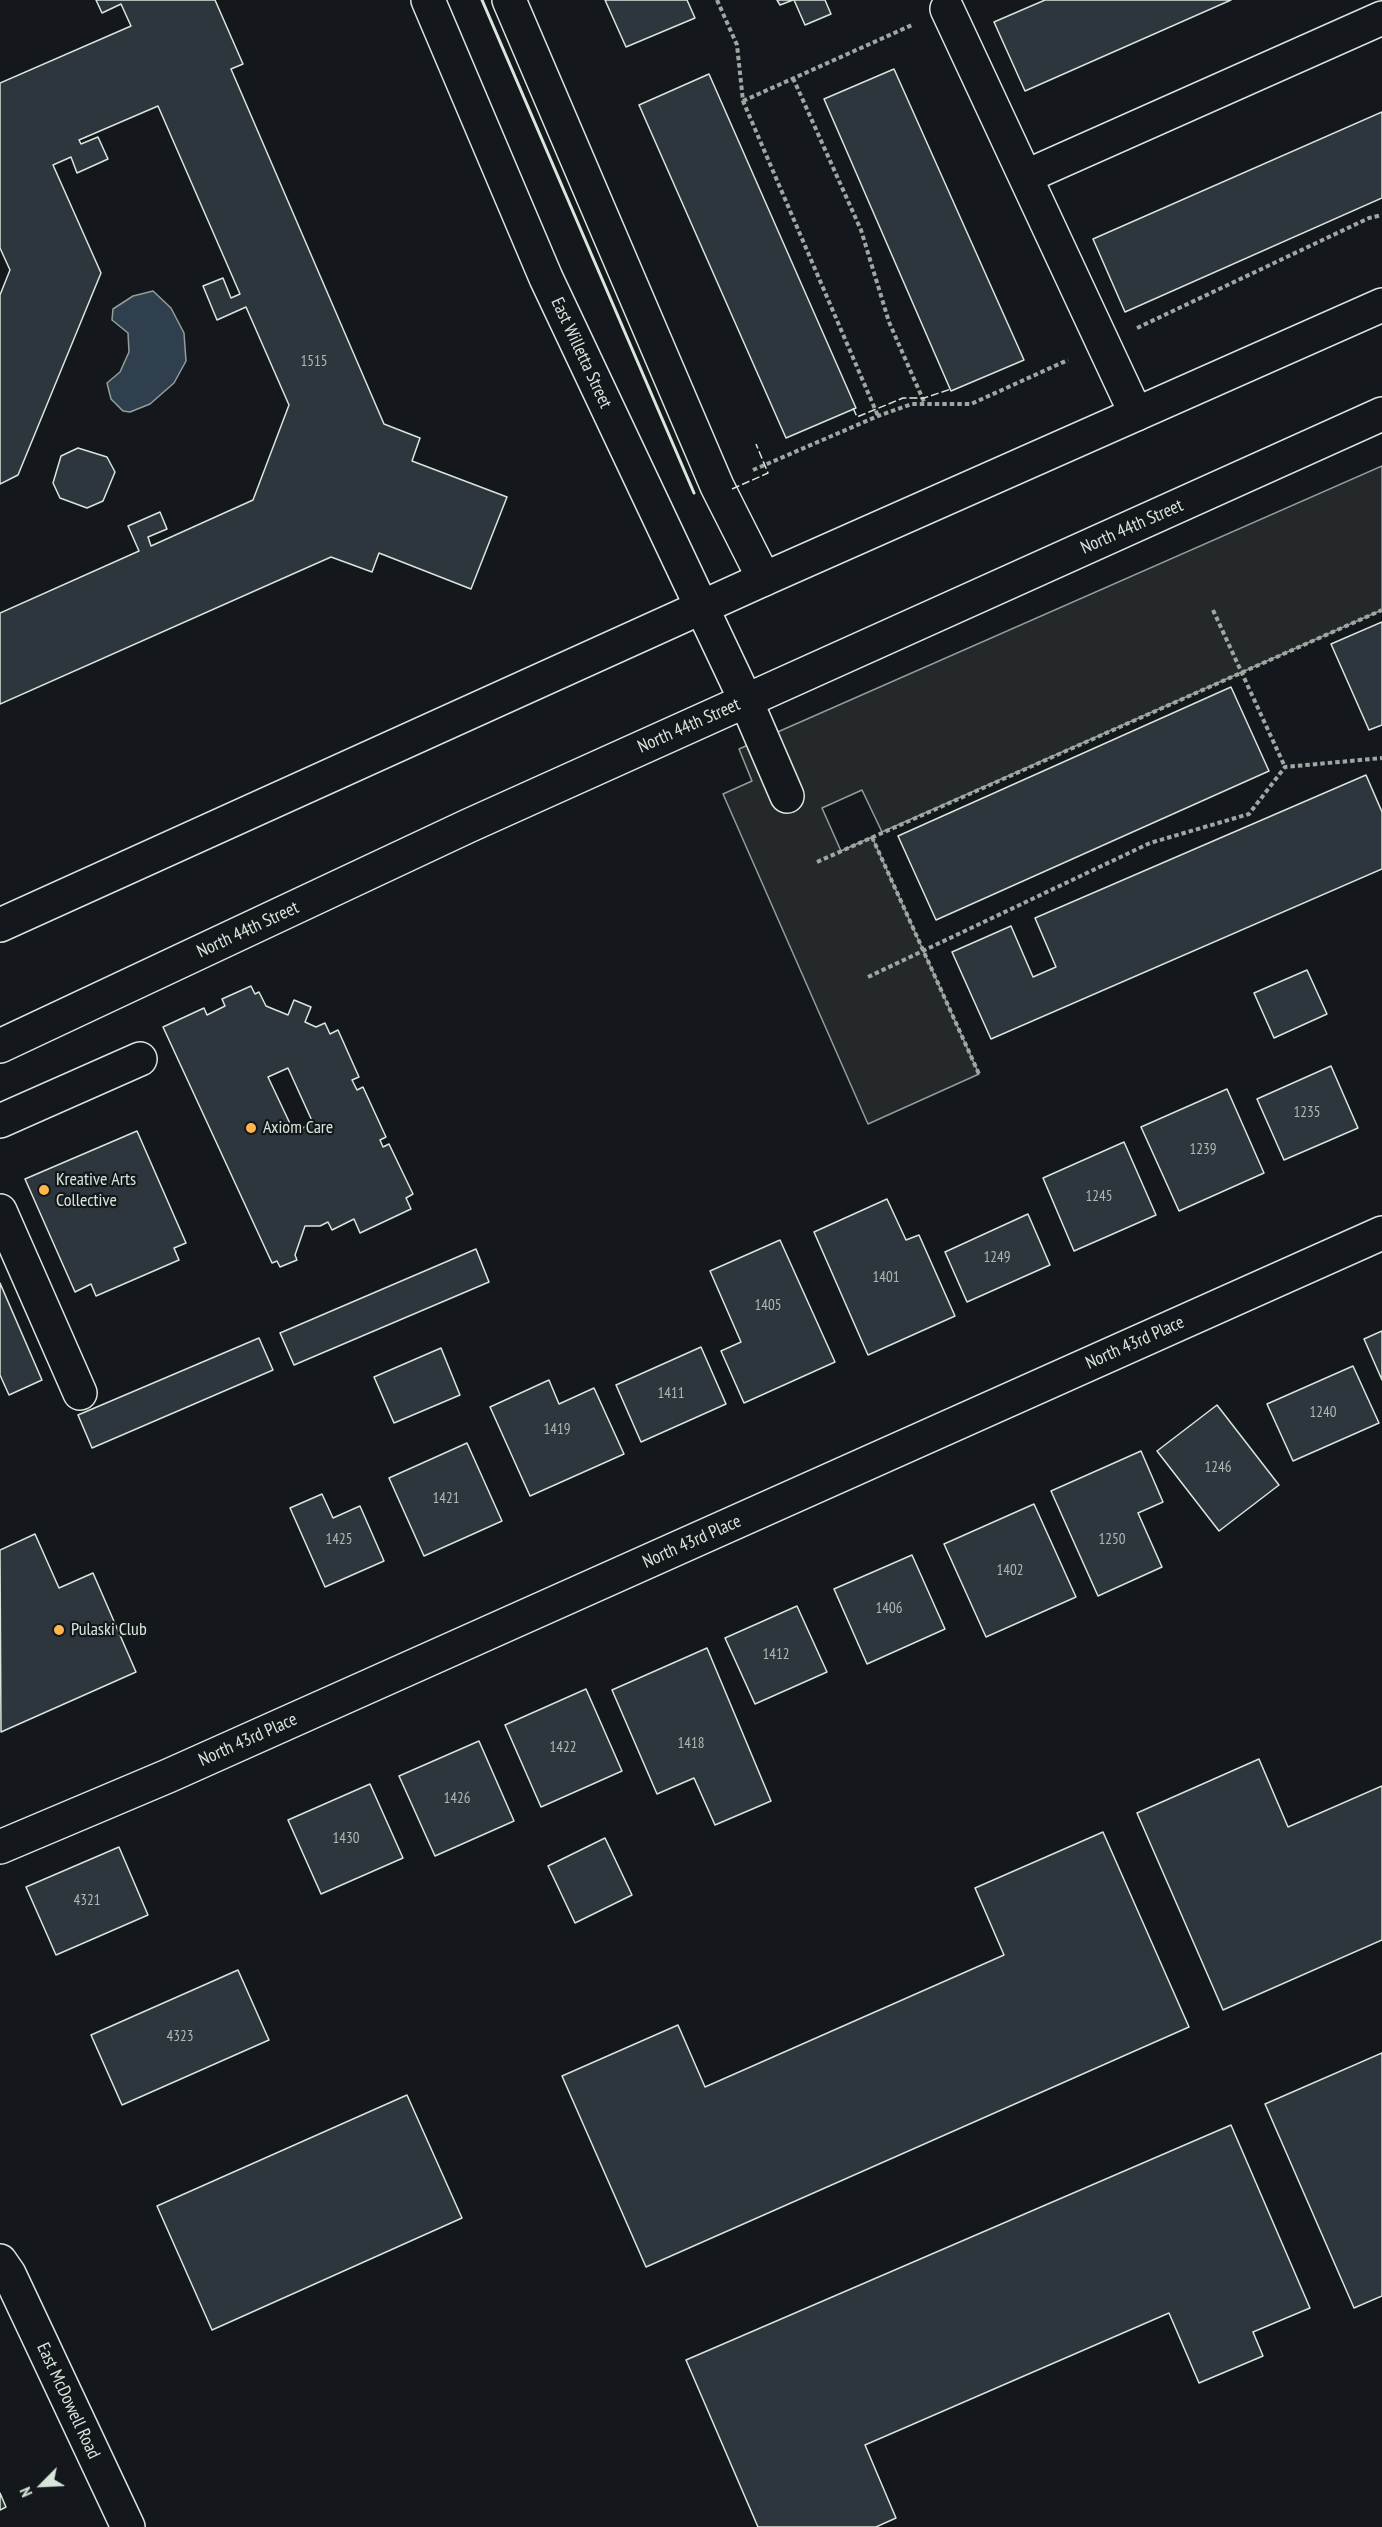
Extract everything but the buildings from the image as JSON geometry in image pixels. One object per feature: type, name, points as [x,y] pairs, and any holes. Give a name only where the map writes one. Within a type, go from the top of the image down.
[{"type":"street","name":"East Willetta Street","points":[[428,0],[546,278],[700,608],[746,701],[787,796]]},
{"type":"street","points":[[508,0],[717,486],[764,579]]},
{"type":"street","points":[[947,9],[1027,176],[1136,414]]},
{"type":"street","points":[[1027,176],[1382,18]]},
{"type":"street","points":[[0,925],[764,579],[1382,305]]},
{"type":"street","name":"North 44th Street","points":[[0,1046],[468,826],[1382,414]]},
{"type":"street","points":[[0,1121],[140,1059]]},
{"type":"street","points":[[0,1210],[80,1393]]},
{"type":"street","name":"North 43rd Place","points":[[0,1847],[168,1776],[1382,1233]]},
{"type":"street","name":"East McDowell Road","points":[[3,2260],[128,2527]]},
{"type":"path","points":[[717,0],[737,45],[743,101],[878,416]]},
{"type":"path","points":[[743,101],[947,9]]},
{"type":"path","points":[[793,78],[861,230],[889,322],[926,404]]},
{"type":"path","points":[[717,486],[878,416],[912,404],[971,404],[1104,344],[1369,218],[1382,215]]},
{"type":"path","points":[[1213,610],[1285,767]]},
{"type":"path","points":[[817,862],[1382,610]]},
{"type":"path","points":[[868,977],[1150,843],[1249,814],[1285,767],[1382,758]]},
{"type":"path","points":[[872,837],[979,1074]]},
{"type":"shaded area","points":[[1382,466],[1382,610],[882,832],[862,790],[822,808],[841,851],[872,837],[979,1074],[868,1124],[723,794],[752,781],[739,749]]},
{"type":"water","points":[[153,291],[171,308],[184,333],[186,361],[174,383],[150,404],[130,412],[123,411],[111,399],[107,383],[120,372],[129,352],[128,333],[112,320],[113,309],[133,296]]},
{"type":"fence","points":[[853,408],[857,417],[903,398],[924,398],[951,389]]},
{"type":"fence","points":[[732,489],[768,473],[756,444]]},
{"type":"wall","points":[[482,0],[694,493]]},
{"type":"place","name":"Axiom Care","points":[[251,1128]]},
{"type":"place","name":"Kreative Arts Collective","points":[[44,1190]]},
{"type":"place","name":"Pulaski Club","points":[[59,1630]]}]
